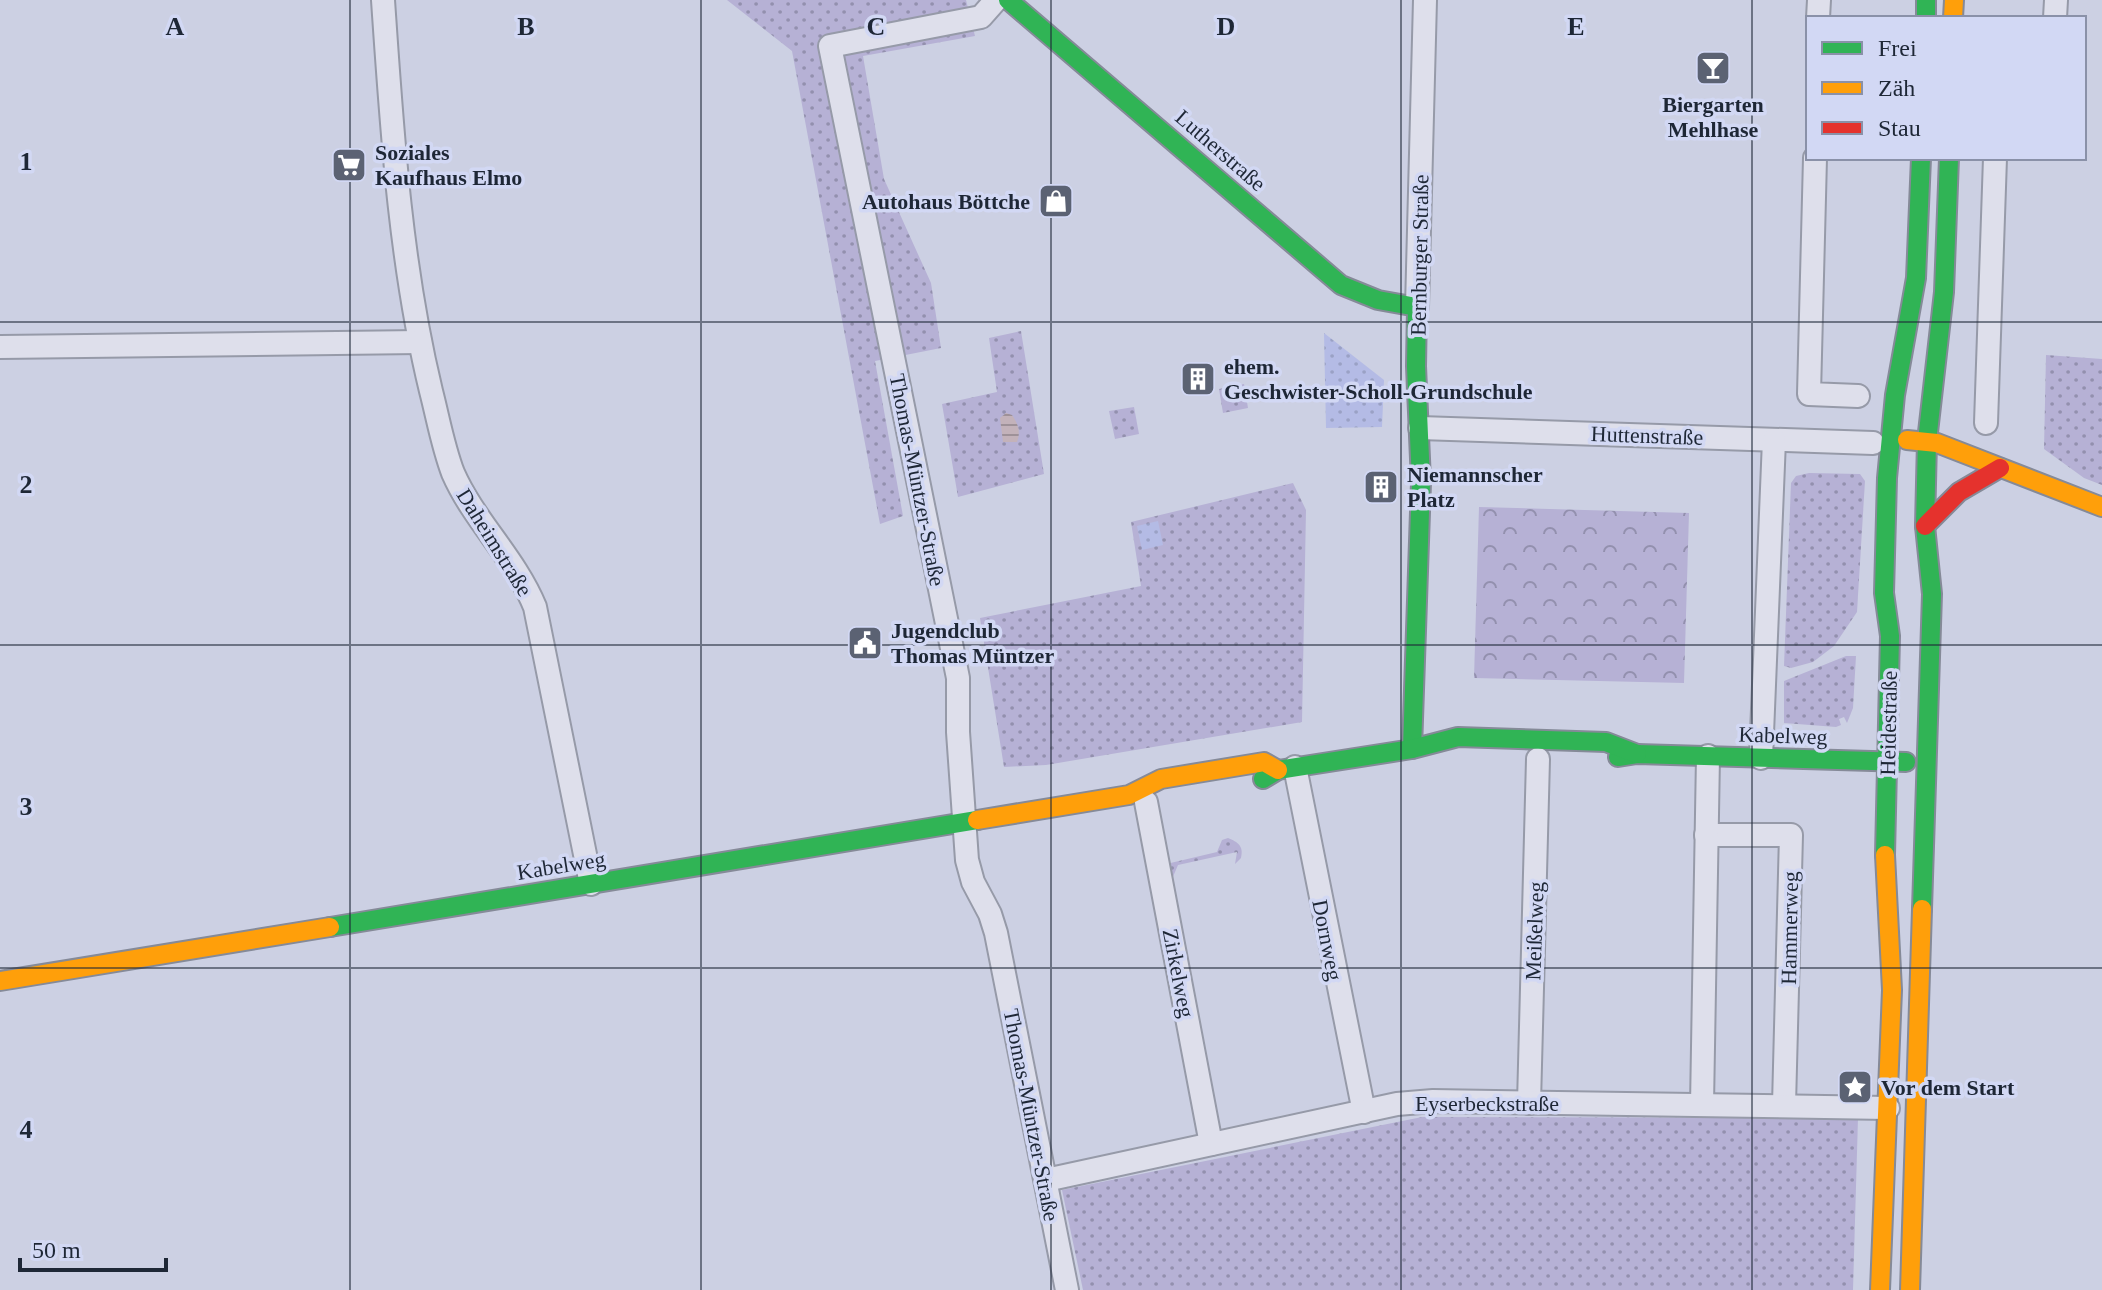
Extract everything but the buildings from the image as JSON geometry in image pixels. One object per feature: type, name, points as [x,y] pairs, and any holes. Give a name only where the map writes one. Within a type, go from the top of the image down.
[{"type":"main road","name":"Lutherstraße","points":[[1008,0],[1341,285],[1371,300],[1417,307]]},
{"type":"main road","name":"Heidestraße","points":[[1880,1290],[1892,990],[1885,850],[1890,636],[1884,593],[1881,441],[1916,278],[1921,160]]},
{"type":"main road","name":"Heidestraße","points":[[1910,1290],[1932,594],[1925,526],[1927,441],[1944,292],[1949,160]]},
{"type":"main road","name":"Bernburger Straße","points":[[1412,749],[1421,482],[1417,307]]},
{"type":"main road","points":[[1881,441],[1927,441],[2102,507]]},
{"type":"main road","points":[[1925,526],[1947,499],[1971,482],[2000,468]]},
{"type":"main road","name":"Kabelweg","points":[[1241,786],[1255,784],[1286,768],[1412,749],[1458,737],[1606,742],[1637,754]]},
{"type":"main road","name":"Kabelweg","points":[[1412,749],[1458,758]]},
{"type":"main road","name":"Kabelweg","points":[[1606,759],[1637,754],[1928,763]]},
{"type":"main road","name":"Kabelweg","points":[[0,981],[964,822],[1145,799],[1161,779],[1220,769],[1264,762],[1286,768]]},
{"type":"street","name":"Daheimstraße","points":[[383,0],[398,190],[420,342],[452,470],[527,588],[535,607],[591,884]]},
{"type":"street","name":"Thomas-Müntzer-Straße","points":[[996,0],[981,17],[830,46],[958,678],[958,732],[970,872],[996,933],[1067,1290]]},
{"type":"street","name":"Bernburger Straße","points":[[1417,307],[1425,0]]},
{"type":"street","points":[[1815,160],[1809,394],[1858,396]]},
{"type":"street","points":[[1986,423],[1995,160]]},
{"type":"street","points":[[0,347],[420,342]]},
{"type":"street","name":"Huttenstraße","points":[[1420,428],[1881,441]]},
{"type":"street","points":[[1761,758],[1774,440]]},
{"type":"street","points":[[1702,1105],[1708,756]]},
{"type":"street","name":"Meißelweg","points":[[1529,1103],[1538,760]]},
{"type":"street","name":"Dornweg","points":[[1286,768],[1364,1112]]},
{"type":"street","name":"Zirkelweg","points":[[1145,799],[1211,1144]]},
{"type":"street","name":"Hammerweg","points":[[1706,835],[1791,835],[1784,1105]]},
{"type":"street","name":"Eyserbeckstraße","points":[[1046,1180],[1397,1104],[1433,1101],[1888,1108]]},
{"type":"green space","points":[[727,0],[966,0],[975,36],[863,56],[884,179],[931,283],[941,348],[875,361],[903,516],[880,524],[792,51]]},
{"type":"green space","points":[[1021,331],[1044,474],[958,497],[942,404],[997,392],[989,338]]},
{"type":"green space","points":[[2046,355],[2102,359],[2102,485],[2084,478],[2044,449]]},
{"type":"green space","points":[[1244,384],[1248,408],[1223,413],[1219,389]]},
{"type":"green space","points":[[1134,407],[1139,434],[1115,439],[1109,411]]},
{"type":"green space","points":[[1809,473],[1860,474],[1865,481],[1857,612],[1834,646],[1813,662],[1791,668],[1784,666],[1791,483],[1796,476]]},
{"type":"green space","points":[[1293,483],[1306,510],[1302,722],[1046,765],[1004,767],[980,618],[1141,586],[1131,522]]},
{"type":"green space","points":[[1479,507],[1689,513],[1684,683],[1474,678]]},
{"type":"green space","points":[[1846,656],[1856,656],[1853,708],[1847,723],[1844,717],[1839,719],[1841,725],[1836,727],[1784,723],[1784,681]]},
{"type":"green space","points":[[1228,838],[1242,850],[1241,858],[1235,864],[1237,852],[1178,865],[1172,879],[1166,876],[1162,865],[1217,852],[1222,840]]},
{"type":"green space","points":[[1422,1117],[1858,1118],[1853,1290],[1083,1290],[1062,1190]]},
{"type":"sand","points":[[1324,333],[1384,380],[1382,427],[1326,428]]},
{"type":"sand","points":[[1158,521],[1163,545],[1142,550],[1137,526]]},
{"type":"shaded area","points":[[1006,413],[1012,415],[1017,425],[1017,442],[1003,442],[1000,418]]},
{"type":"traffic: fast","points":[[1008,0],[1341,285],[1378,300],[1417,307],[1421,482],[1412,749]]},
{"type":"traffic: fast","points":[[1926,0],[1926,16]]},
{"type":"traffic: fast","points":[[1885,855],[1890,636],[1884,593],[1887,478],[1895,395],[1916,278],[1921,160]]},
{"type":"traffic: fast","points":[[1922,909],[1932,594],[1925,526],[1927,441],[1944,292],[1949,160]]},
{"type":"traffic: fast","points":[[1263,779],[1278,770],[1412,749],[1458,737],[1606,742],[1637,754]]},
{"type":"traffic: fast","points":[[1618,757],[1637,754],[1906,762]]},
{"type":"traffic: fast","points":[[330,927],[977,820]]},
{"type":"traffic: slow","points":[[1953,16],[1954,0]]},
{"type":"traffic: slow","points":[[1907,440],[1937,443],[2102,507]]},
{"type":"traffic: slow","points":[[977,820],[1129,795],[1161,779],[1264,762],[1278,770]]},
{"type":"traffic: slow","points":[[1880,1290],[1892,990],[1885,855]]},
{"type":"traffic: slow","points":[[1910,1290],[1922,909]]},
{"type":"traffic: slow","points":[[0,981],[330,927]]},
{"type":"traffic: jam","points":[[1925,526],[1959,492],[2000,468]]},
{"type":"place","name":"Biergarten Mehlhase","points":[[1713,68]]},
{"type":"place","name":"Soziales Kaufhaus Elmo","points":[[349,165]]},
{"type":"place","name":"Autohaus Böttche","points":[[1056,201]]},
{"type":"place","name":"ehem. Geschwister-Scholl-Grundschule","points":[[1198,379]]},
{"type":"place","name":"Niemannscher Platz","points":[[1381,487]]},
{"type":"place","name":"Jugendclub Thomas Müntzer","points":[[865,643]]},
{"type":"place","name":"Vor dem Start","points":[[1855,1087]]}]
